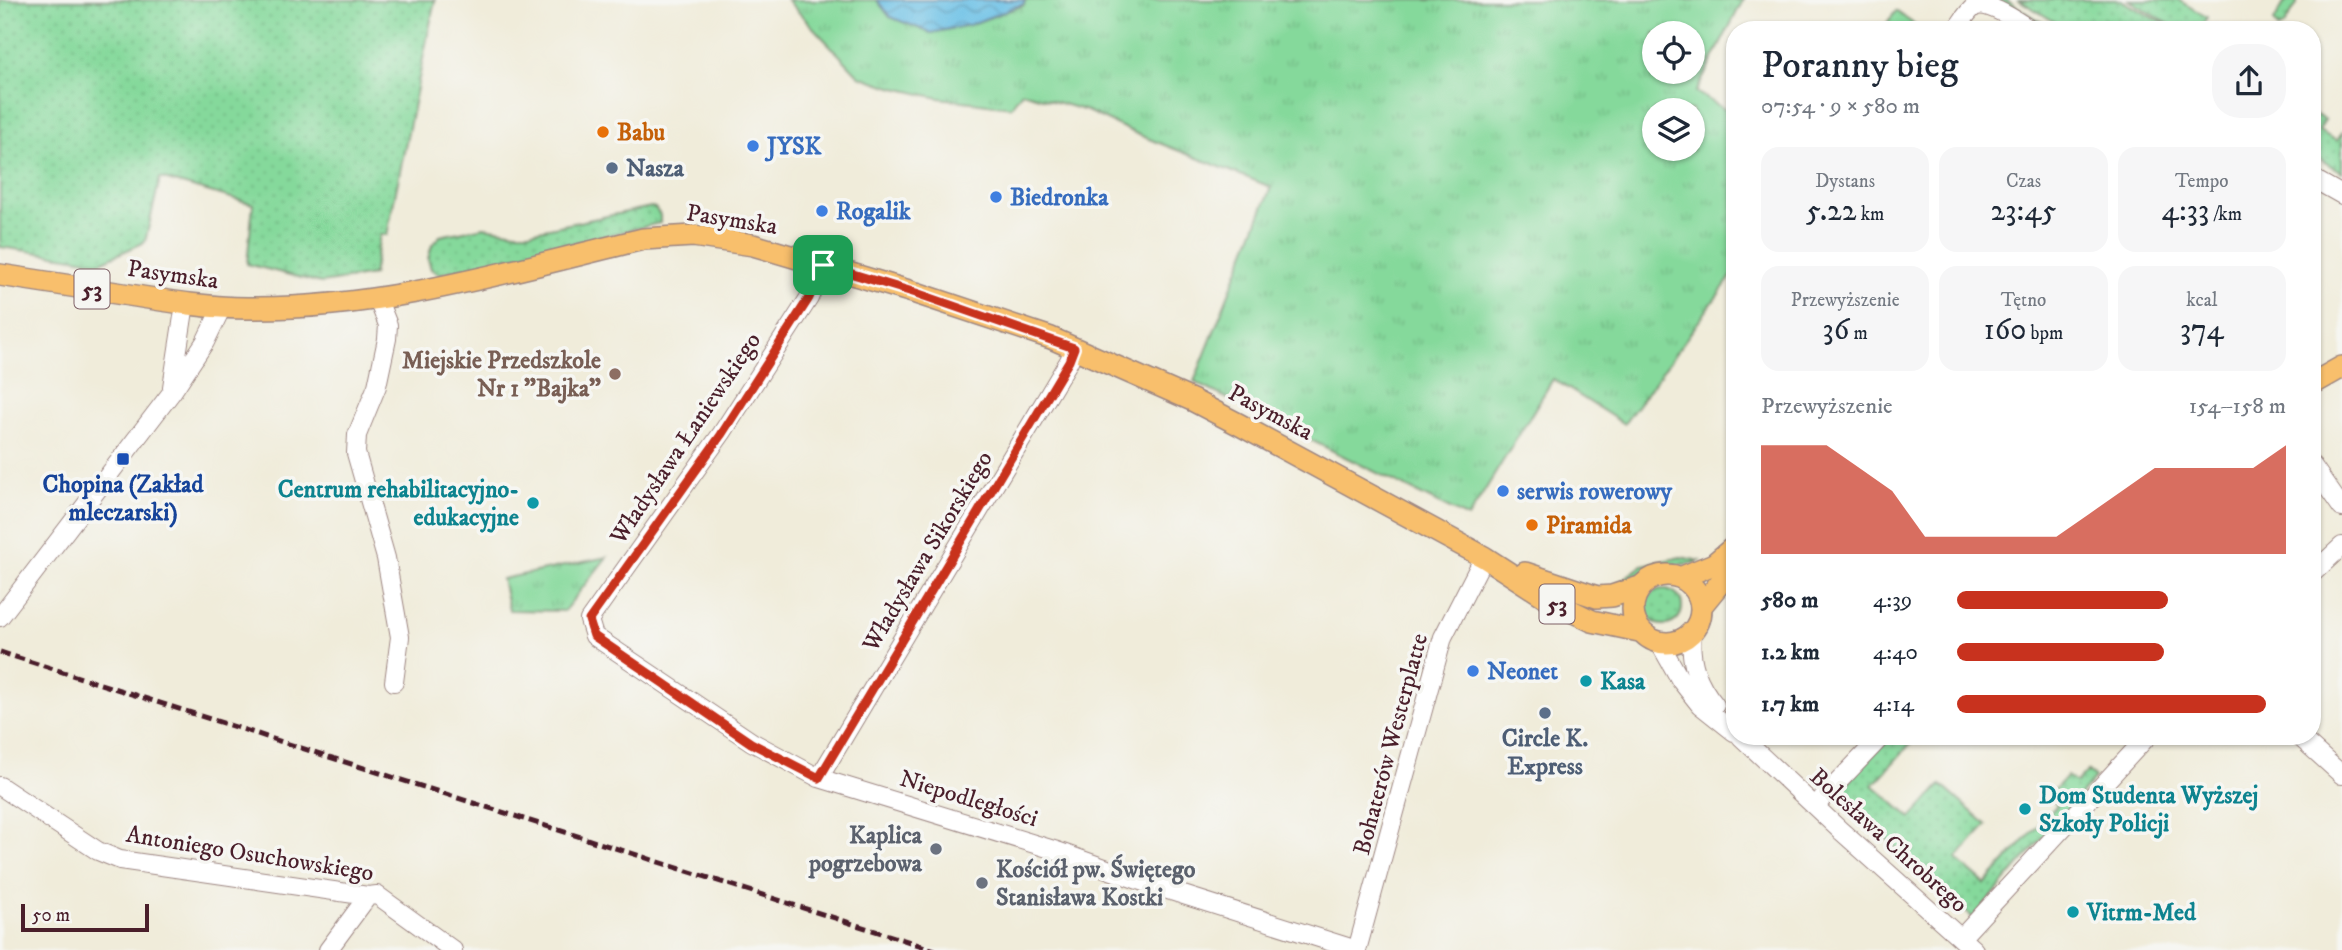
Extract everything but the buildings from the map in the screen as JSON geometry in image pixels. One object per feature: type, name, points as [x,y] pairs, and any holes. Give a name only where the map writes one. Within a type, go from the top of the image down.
[{"type":"main road","name":"Pasymska","points":[[0,275],[185,304],[222,307],[333,305],[378,300],[643,240],[693,236],[733,241],[928,297],[1074,348],[1192,400],[1483,557],[1555,603],[1592,621],[1639,631]]},
{"type":"main road","points":[[2321,379],[2342,367]]},
{"type":"main road","points":[[2321,395],[2342,384]]},
{"type":"main road","name":"53","points":[[1640,587],[1647,581],[1665,575],[1682,577],[1714,564],[1726,554]]},
{"type":"main road","name":"Pasymska","points":[[1483,557],[1552,584],[1597,597],[1612,596],[1640,587]]},
{"type":"main road","points":[[1702,605],[1726,576]]},
{"type":"main road","points":[[1659,642],[1684,639],[1692,633],[1701,615],[1699,595],[1682,577]]},
{"type":"main road","points":[[1639,631],[1633,612],[1634,597],[1640,587]]},
{"type":"main road","name":"53","points":[[1639,631],[1659,642]]},
{"type":"street","points":[[1962,21],[1970,10],[1982,5],[1991,6],[2016,21]]},
{"type":"street","points":[[2321,183],[2342,195]]},
{"type":"street","name":"Władysława Łaniewskiego","points":[[594,636],[589,620],[721,435],[809,298],[823,265]]},
{"type":"street","points":[[378,300],[388,325],[387,339],[377,386],[357,435],[356,453],[386,558],[400,637],[394,682]]},
{"type":"street","points":[[172,392],[185,304]]},
{"type":"street","points":[[0,617],[172,392],[205,342],[222,307]]},
{"type":"street","name":"Władysława Sikorskiego","points":[[819,778],[946,570],[1069,361],[1074,348]]},
{"type":"street","points":[[2321,478],[2342,508]]},
{"type":"street","points":[[2321,566],[2342,546]]},
{"type":"street","name":"Bohaterów Westerplatte","points":[[1357,950],[1387,850],[1443,637],[1483,557]]},
{"type":"street","points":[[1692,633],[1690,646],[1696,677],[1726,720]]},
{"type":"street","name":"Niepodległości","points":[[594,636],[751,743],[819,778],[1054,850],[1155,886],[1357,950]]},
{"type":"street","points":[[1659,642],[1681,681],[1700,705],[1726,725]]},
{"type":"street","name":"Bolesława Chrobrego","points":[[1750,745],[1967,944]]},
{"type":"street","points":[[1815,806],[1873,745]]},
{"type":"street","points":[[1967,944],[2140,745]]},
{"type":"street","points":[[2309,745],[2342,775]]},
{"type":"street","name":"Antoniego Osuchowskiego","points":[[0,786],[98,851],[120,860],[368,896],[377,895],[453,950]]},
{"type":"street","points":[[328,950],[368,896]]},
{"type":"green space","points":[[0,0],[435,0],[387,235],[380,235],[373,275],[321,283],[247,264],[253,204],[160,178],[145,242],[101,262],[0,247]]},
{"type":"green space","points":[[787,0],[877,0],[890,17],[931,33],[969,25],[1024,5],[1025,0],[1743,0],[1732,21],[1726,21],[1726,33],[1705,74],[1705,21],[1642,21],[1642,84],[1700,84],[1696,92],[1726,110],[1726,284],[1624,424],[1553,379],[1468,518],[1194,382],[1271,187],[1139,135],[1087,111],[1022,92],[1011,107],[939,98],[891,87],[859,76]]},
{"type":"green space","points":[[1994,0],[2006,0],[2040,21],[2030,21]]},
{"type":"green space","points":[[2019,0],[2121,0],[2160,21],[2053,21]]},
{"type":"green space","points":[[2129,0],[2178,0],[2207,17],[2205,21],[2164,21]]},
{"type":"green space","points":[[2286,0],[2297,0],[2287,21],[2274,21]]},
{"type":"green space","points":[[1896,11],[1910,21],[1889,21]]},
{"type":"green space","points":[[2321,132],[2337,141],[2342,133],[2342,172],[2321,160]]},
{"type":"green space","points":[[651,207],[660,215],[660,223],[439,274],[431,269],[428,259],[432,245],[440,236],[484,227],[530,232]]},
{"type":"green space","points":[[607,557],[564,611],[509,610],[502,579]]},
{"type":"green space","points":[[1681,557],[1700,561],[1653,567],[1612,587],[1643,565]]},
{"type":"green space","points":[[1664,589],[1676,595],[1682,607],[1676,619],[1664,625],[1652,619],[1646,607],[1652,595]]},
{"type":"green space","points":[[1883,745],[1909,745],[1873,785],[1911,818],[1941,785],[1987,825],[1956,859],[1985,884],[2057,805],[2049,796],[2067,776],[2076,783],[2088,771],[2095,778],[1973,918],[1837,794]]},
{"type":"water","points":[[877,0],[1025,0],[1024,4],[969,25],[931,33],[890,17]]},
{"type":"railway","points":[[0,652],[935,950]]},
{"type":"place","name":"Babu","points":[[603,132]]},
{"type":"place","name":"JYSK","points":[[753,146]]},
{"type":"place","name":"Nasza","points":[[612,168]]},
{"type":"place","name":"Biedronka","points":[[996,197]]},
{"type":"place","name":"Rogalik","points":[[822,211]]},
{"type":"place","name":"Miejskie Przedszkole Nr 1 \"Bajka\"","points":[[615,374]]},
{"type":"place","name":"Chopina (Zakład mleczarski)","points":[[123,459]]},
{"type":"place","name":"serwis rowerowy","points":[[1503,491]]},
{"type":"place","name":"Centrum rehabilitacyjno- edukacyjne","points":[[533,503]]},
{"type":"place","name":"Piramida","points":[[1532,525]]},
{"type":"place","name":"Neonet","points":[[1473,671]]},
{"type":"place","name":"Kasa","points":[[1586,681]]},
{"type":"place","name":"Circle K. Express","points":[[1545,713]]},
{"type":"place","name":"Dom Studenta Wyższej Szkoły Policji","points":[[2025,809]]},
{"type":"place","name":"Kaplica pogrzebowa","points":[[936,849]]},
{"type":"place","name":"Kościół pw. Świętego Stanisława Kostki","points":[[982,883]]},
{"type":"place","name":"Vitrm-Med","points":[[2073,912]]},
{"type":"route","points":[[823,265],[916,293],[1074,348],[1069,361],[946,570],[819,778],[751,743],[594,636],[589,620],[721,435],[809,298],[823,265]]}]
